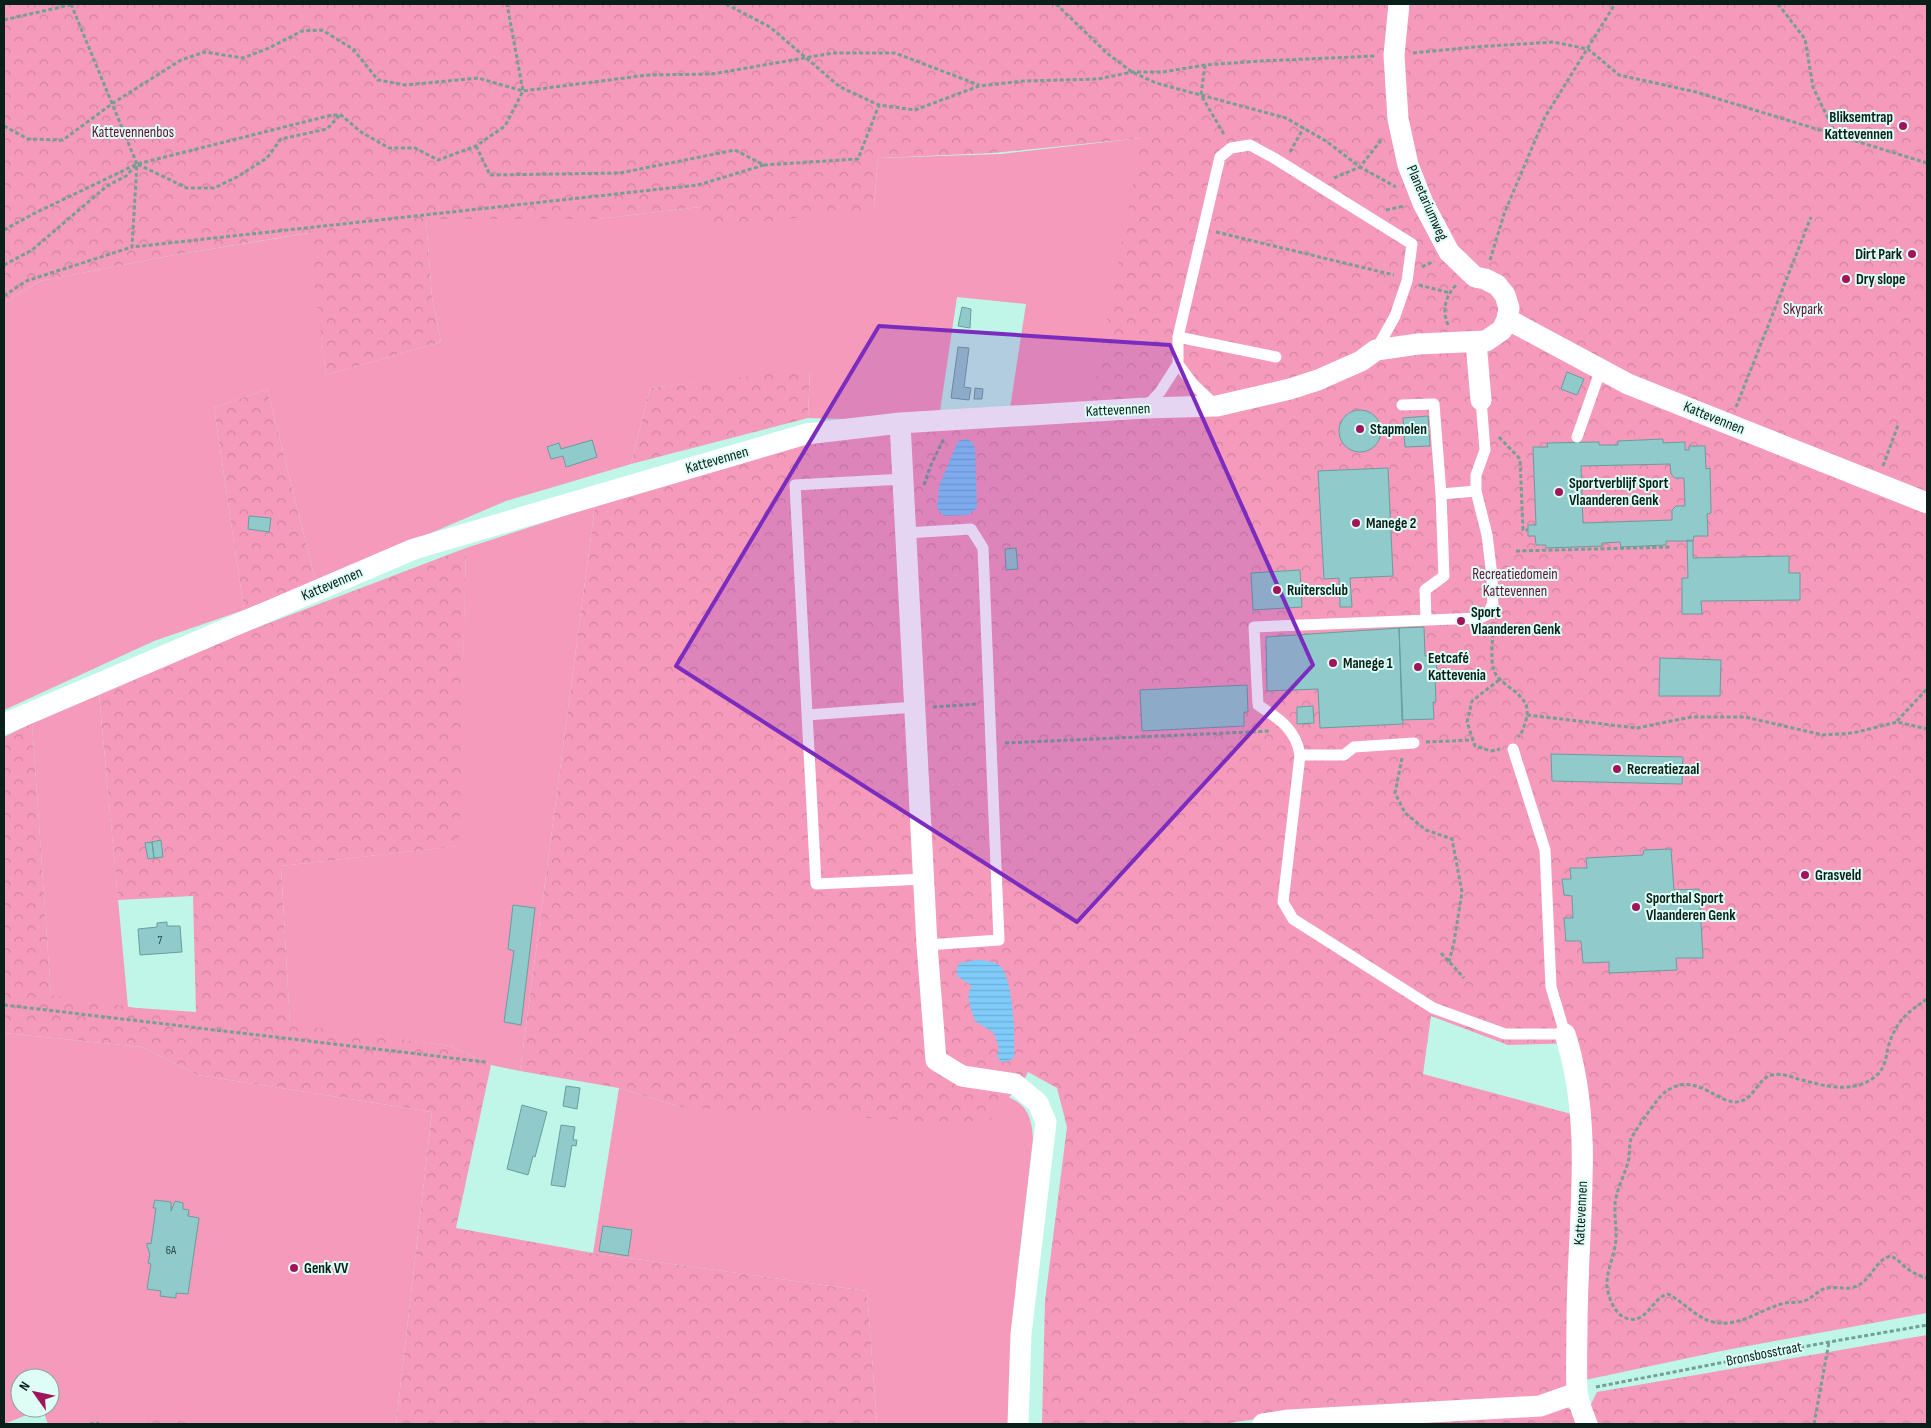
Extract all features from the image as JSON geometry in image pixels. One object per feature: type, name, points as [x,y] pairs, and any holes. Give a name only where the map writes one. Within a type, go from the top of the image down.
[{"type":"street","name":"Planetariumweg","points":[[1399,4],[1394,55],[1398,119],[1408,165],[1423,202],[1449,252],[1480,278],[1497,285],[1505,295],[1509,308],[1507,319]]},
{"type":"street","name":"Kattevennen","points":[[1507,319],[1628,384],[1927,503]]},
{"type":"street","points":[[1482,410],[1470,342],[1486,341],[1495,336],[1502,330],[1507,319]]},
{"type":"street","name":"Kattevennen","points":[[4,724],[414,549],[806,434],[900,423],[1145,408],[1217,406],[1290,389],[1318,380],[1361,361],[1376,350],[1418,344],[1470,342]]},
{"type":"street","points":[[900,423],[927,945],[936,1060],[962,1076],[1015,1084],[1038,1103],[1046,1122],[1021,1334],[1018,1424]]},
{"type":"street","name":"Kattevennen","points":[[1565,1034],[1572,1054],[1582,1125],[1583,1182],[1577,1274],[1577,1393],[1586,1424]]},
{"type":"street","points":[[1263,1424],[1289,1420],[1540,1406],[1577,1393]]},
{"type":"lane","points":[[1145,408],[1160,392],[1178,364],[1178,337],[1220,157],[1231,148],[1250,145],[1283,163],[1412,244],[1408,278],[1395,316],[1376,350]]},
{"type":"lane","points":[[1178,337],[1276,357]]},
{"type":"lane","points":[[1178,364],[1193,384],[1217,406]]},
{"type":"lane","points":[[1577,437],[1601,369]]},
{"type":"lane","points":[[1402,405],[1434,404],[1441,494],[1444,576],[1425,590],[1426,619]]},
{"type":"lane","points":[[1482,410],[1485,450],[1476,475],[1476,491],[1487,535],[1492,576],[1493,608],[1488,614],[1480,618],[1254,627],[1258,705],[1283,720],[1298,743],[1300,755],[1283,902],[1292,920],[1433,1008],[1505,1034],[1565,1034],[1551,987],[1545,850],[1511,747]]},
{"type":"lane","points":[[903,479],[795,485],[807,715],[816,884],[924,879]]},
{"type":"lane","points":[[1441,494],[1476,491]]},
{"type":"lane","points":[[906,533],[971,529],[983,548],[999,940],[927,945]]},
{"type":"lane","points":[[807,715],[915,707]]},
{"type":"lane","points":[[1300,755],[1344,755],[1354,748],[1410,744]]},
{"type":"path","points":[[4,20],[72,4],[137,164],[132,247]]},
{"type":"path","points":[[4,230],[137,164],[332,115],[341,115],[361,132],[389,148],[415,148],[438,160],[476,146],[505,126],[523,91],[507,4]]},
{"type":"path","points":[[726,4],[770,27],[840,87],[879,105],[915,110],[979,86],[1024,81],[1098,79],[1132,72],[1163,72],[1205,65],[1394,55],[1553,42],[1588,49],[1619,75],[1696,92],[1927,163]]},
{"type":"path","points":[[1056,4],[1108,54],[1132,72],[1156,83],[1286,118],[1326,141],[1360,167],[1423,202]]},
{"type":"path","points":[[1470,342],[1447,324],[1444,314],[1445,304],[1450,293],[1462,281],[1480,278],[1504,214],[1545,117],[1615,4]]},
{"type":"path","points":[[1778,4],[1804,39],[1813,87],[1836,136]]},
{"type":"path","points":[[4,126],[28,139],[63,140],[113,103],[181,60],[205,52],[243,58],[269,48],[302,31],[322,30],[353,48],[378,80],[406,85],[478,78],[523,91],[648,75],[712,74],[833,54],[895,53],[979,86]]},
{"type":"path","points":[[1205,65],[1201,95],[1231,148]]},
{"type":"path","points":[[4,296],[26,281],[132,247],[698,185],[764,165],[858,159],[879,105]]},
{"type":"path","points":[[137,164],[187,188],[214,188],[237,177],[267,158],[281,139],[327,129],[341,115]]},
{"type":"path","points":[[1318,186],[1360,167],[1398,119]]},
{"type":"path","points":[[1283,163],[1304,127]]},
{"type":"path","points":[[476,146],[490,175],[620,173],[735,150],[764,165]]},
{"type":"path","points":[[4,265],[32,250],[107,186],[126,176],[137,164]]},
{"type":"path","points":[[1366,214],[1423,202]]},
{"type":"path","points":[[1729,424],[1811,217]]},
{"type":"path","points":[[1203,229],[1354,264],[1408,278],[1450,293]]},
{"type":"path","points":[[1408,278],[1449,252]]},
{"type":"path","points":[[1482,410],[1520,459],[1523,530],[1528,530]]},
{"type":"path","points":[[1876,483],[1898,425]]},
{"type":"path","points":[[1516,551],[1670,547]]},
{"type":"path","points":[[1493,608],[1493,668],[1499,680],[1515,690],[1525,702],[1528,715],[1522,732],[1511,747],[1491,751],[1475,746],[1467,722],[1472,701],[1499,680]]},
{"type":"path","points":[[1897,722],[1927,689]]},
{"type":"path","points":[[915,707],[990,704]]},
{"type":"path","points":[[1528,715],[1637,728],[1691,717],[1745,717],[1823,736],[1853,733],[1897,722],[1927,728]]},
{"type":"path","points":[[991,743],[1289,730]]},
{"type":"path","points":[[1449,962],[1462,892],[1452,839],[1426,830],[1405,813],[1394,793],[1410,744],[1447,740],[1473,740]]},
{"type":"path","points":[[1441,953],[1464,978]]},
{"type":"path","points":[[1927,999],[1906,1013],[1894,1033],[1884,1066],[1878,1074],[1855,1086],[1833,1088],[1782,1074],[1771,1075],[1762,1080],[1750,1095],[1740,1102],[1731,1101],[1689,1084],[1677,1085],[1664,1092],[1656,1100],[1631,1139],[1629,1159],[1615,1203],[1616,1245],[1607,1286],[1613,1307],[1623,1317],[1637,1319],[1663,1295],[1668,1294],[1702,1318],[1729,1324],[1739,1319],[1753,1317],[1768,1308],[1804,1301],[1825,1288],[1853,1288],[1866,1281],[1876,1265],[1890,1256],[1897,1258],[1916,1275],[1927,1278]]},
{"type":"path","points":[[4,1005],[486,1062]]},
{"type":"path","name":"Bronsbosstraat","points":[[1601,1385],[1927,1325]]},
{"type":"path","points":[[1814,1424],[1829,1342]]},
{"type":"path","points":[[90,1424],[99,1423]]},
{"type":"highlighted area","points":[[879,326],[1170,345],[1313,665],[1077,922],[676,666]]},
{"type":"green space","name":"Recreatiedomein Kattevennen","points":[[4,4],[1927,4],[1927,1313],[1721,1351],[1585,1380],[1593,1146],[1579,1043],[1508,1045],[1431,1016],[1423,1074],[1575,1115],[1572,1390],[1536,1401],[1288,1414],[1223,1424],[1042,1424],[1045,1301],[1067,1127],[1057,1088],[1028,1072],[986,1125],[681,1107],[619,1088],[520,1071],[595,506],[781,446],[890,431],[1088,421],[1142,138],[993,153],[878,158],[874,209],[709,228],[700,207],[598,219],[426,219],[432,297],[441,342],[326,375],[308,233],[174,255],[40,281],[4,302]]},
{"type":"green space","points":[[1159,93],[1139,401],[1010,408],[1026,304],[957,297],[940,411],[846,419],[808,418],[810,370],[650,388],[631,464],[506,501],[316,582],[267,389],[214,408],[244,610],[154,641],[4,710],[4,302],[40,281],[174,255],[309,233],[326,375],[441,342],[432,297],[426,219],[598,219],[700,207],[874,209],[878,158],[1001,154],[1142,138]]},
{"type":"green space","points":[[810,369],[808,418],[631,464],[650,388]]},
{"type":"green space","points":[[267,389],[316,582],[244,610],[214,408]]},
{"type":"green space","points":[[595,506],[520,1071],[491,1065],[450,1046],[290,1025],[281,866],[458,846],[466,548]]},
{"type":"green space","points":[[466,548],[459,846],[281,866],[290,1024],[450,1046],[491,1065],[456,1228],[593,1253],[867,1291],[877,1424],[396,1424],[432,1112],[198,1075],[142,1047],[4,1033],[4,737],[32,723],[51,995],[137,1008],[196,1012],[193,896],[118,900],[99,694],[172,660]]},
{"type":"green space","points":[[99,694],[128,1007],[51,996],[32,723]]},
{"type":"green space","points":[[4,1033],[142,1047],[198,1075],[432,1112],[396,1424],[199,1424],[146,1416],[144,1424],[48,1424],[46,1418],[60,1418],[60,1368],[10,1368],[10,1418],[19,1418],[4,1424]]},
{"type":"green space","points":[[619,1088],[681,1107],[984,1089],[1019,1103],[1029,1116],[1033,1138],[1016,1284],[1010,1424],[877,1424],[867,1291],[593,1253]]},
{"type":"green space","points":[[1927,1335],[1927,1424],[1595,1424],[1590,1406],[1597,1392]]},
{"type":"green space","points":[[1563,1405],[1576,1413],[1578,1424],[1330,1424]]},
{"type":"green space","points":[[146,1415],[199,1424],[144,1424]]},
{"type":"water","points":[[967,439],[973,443],[975,449],[977,508],[968,515],[944,516],[937,508],[939,486],[958,441]]},
{"type":"water","points":[[976,960],[999,965],[1008,982],[1011,995],[1014,1036],[1014,1057],[1009,1061],[1002,1062],[997,1057],[999,1048],[994,1033],[975,1021],[969,999],[972,986],[957,976],[957,967],[960,963]]},
{"type":"building","points":[[962,307],[971,309],[970,328],[958,326]]},
{"type":"building","points":[[958,347],[969,348],[964,387],[971,388],[969,400],[951,398]]},
{"type":"building","points":[[1567,372],[1584,379],[1577,395],[1561,389]]},
{"type":"building","points":[[975,388],[983,389],[982,399],[974,399]]},
{"type":"building","name":"Stapmolen","points":[[1364,410],[1372,413],[1378,419],[1381,431],[1378,443],[1372,449],[1356,452],[1348,449],[1342,443],[1339,427],[1342,419],[1348,413]]},
{"type":"building","points":[[1428,416],[1430,446],[1405,447],[1403,418]]},
{"type":"building","name":"Sportverblijf Sport Vlaanderen Genk","points":[[1663,439],[1663,443],[1685,442],[1685,450],[1689,450],[1689,446],[1705,446],[1706,469],[1710,468],[1711,513],[1707,514],[1708,536],[1694,536],[1693,541],[1666,541],[1666,545],[1621,547],[1620,542],[1602,543],[1602,546],[1546,548],[1546,545],[1536,545],[1535,536],[1528,536],[1528,525],[1536,525],[1533,447],[1548,447],[1547,443],[1599,442],[1599,445],[1618,445],[1618,441]],"holes":[[[1670,464],[1671,474],[1675,478],[1684,478],[1685,506],[1676,506],[1672,510],[1672,520],[1583,523],[1581,466]]]},
{"type":"building","points":[[592,440],[597,457],[566,467],[563,456],[551,459],[547,447],[559,443],[561,449]]},
{"type":"building","name":"Manege 2","points":[[1388,468],[1393,576],[1350,578],[1352,607],[1340,607],[1339,578],[1324,579],[1318,471]]},
{"type":"building","points":[[249,516],[271,518],[269,532],[248,529]]},
{"type":"building","points":[[1687,540],[1693,541],[1693,558],[1789,556],[1789,573],[1800,573],[1800,600],[1701,601],[1702,614],[1682,614],[1682,578],[1688,578]]},
{"type":"building","points":[[1016,548],[1018,569],[1006,570],[1005,549]]},
{"type":"building","name":"Ruitersclub","points":[[1300,570],[1302,607],[1253,610],[1251,573]]},
{"type":"building","name":"Eetcafé Kattevenia","points":[[1424,627],[1425,656],[1436,655],[1437,678],[1435,678],[1436,702],[1433,702],[1434,719],[1402,720],[1399,628]]},
{"type":"building","name":"Manege 1","points":[[1399,628],[1403,724],[1320,728],[1318,689],[1267,691],[1266,637]]},
{"type":"building","points":[[1660,658],[1721,660],[1720,696],[1659,696]]},
{"type":"building","points":[[1247,685],[1248,712],[1244,712],[1244,726],[1142,731],[1140,690]]},
{"type":"building","points":[[1313,706],[1314,723],[1297,724],[1297,707]]},
{"type":"building","name":"Recreatiezaal","points":[[1551,754],[1683,757],[1682,784],[1552,781]]},
{"type":"building","points":[[161,840],[163,857],[154,858],[152,842]]},
{"type":"building","points":[[152,842],[154,858],[148,859],[145,843]]},
{"type":"building","name":"Sporthal Sport Vlaanderen Genk","points":[[1671,849],[1674,890],[1699,889],[1703,958],[1676,958],[1677,970],[1609,973],[1609,962],[1583,963],[1581,941],[1566,941],[1564,918],[1573,918],[1572,896],[1564,895],[1562,879],[1571,879],[1570,868],[1587,868],[1586,858],[1643,855],[1644,850]]},
{"type":"building","points":[[513,905],[535,908],[521,1025],[504,1022],[514,951],[508,949]]},
{"type":"building","points":[[167,922],[167,926],[180,926],[182,952],[140,955],[138,929],[157,927],[157,923]]},
{"type":"building","points":[[566,1086],[580,1088],[577,1109],[563,1106]]},
{"type":"building","points":[[522,1105],[547,1112],[535,1157],[533,1156],[528,1175],[507,1169]]},
{"type":"building","points":[[561,1125],[575,1127],[573,1140],[577,1140],[576,1146],[572,1145],[565,1187],[551,1185]]},
{"type":"building","points":[[155,1200],[171,1202],[171,1211],[175,1201],[183,1203],[183,1209],[189,1210],[188,1216],[199,1218],[188,1294],[176,1293],[176,1298],[160,1296],[161,1291],[147,1289],[151,1264],[148,1263],[150,1254],[147,1243],[151,1244],[156,1208],[153,1208]]},
{"type":"building","points":[[603,1226],[632,1230],[628,1256],[599,1251]]},
{"type":"place","name":"Bliksemtrap Kattevennen","points":[[1903,126]]},
{"type":"place","name":"Dirt Park","points":[[1912,254]]},
{"type":"place","name":"Dry slope","points":[[1846,279]]},
{"type":"place","name":"Stapmolen","points":[[1360,429]]},
{"type":"place","name":"Sportverblijf Sport Vlaanderen Genk","points":[[1559,492]]},
{"type":"place","name":"Manege 2","points":[[1356,523]]},
{"type":"place","name":"Ruitersclub","points":[[1277,590]]},
{"type":"place","name":"Sport Vlaanderen Genk","points":[[1461,621]]},
{"type":"place","name":"Manege 1","points":[[1333,663]]},
{"type":"place","name":"Eetcafé Kattevenia","points":[[1418,667]]},
{"type":"place","name":"Recreatiezaal","points":[[1617,769]]},
{"type":"place","name":"Grasveld","points":[[1805,875]]},
{"type":"place","name":"Sporthal Sport Vlaanderen Genk","points":[[1636,907]]},
{"type":"place","name":"Genk VV","points":[[294,1268]]},
{"type":"park label","name":"Kattevennenbos","points":[[133,132]]},
{"type":"park label","name":"Skypark","points":[[1803,309]]}]
